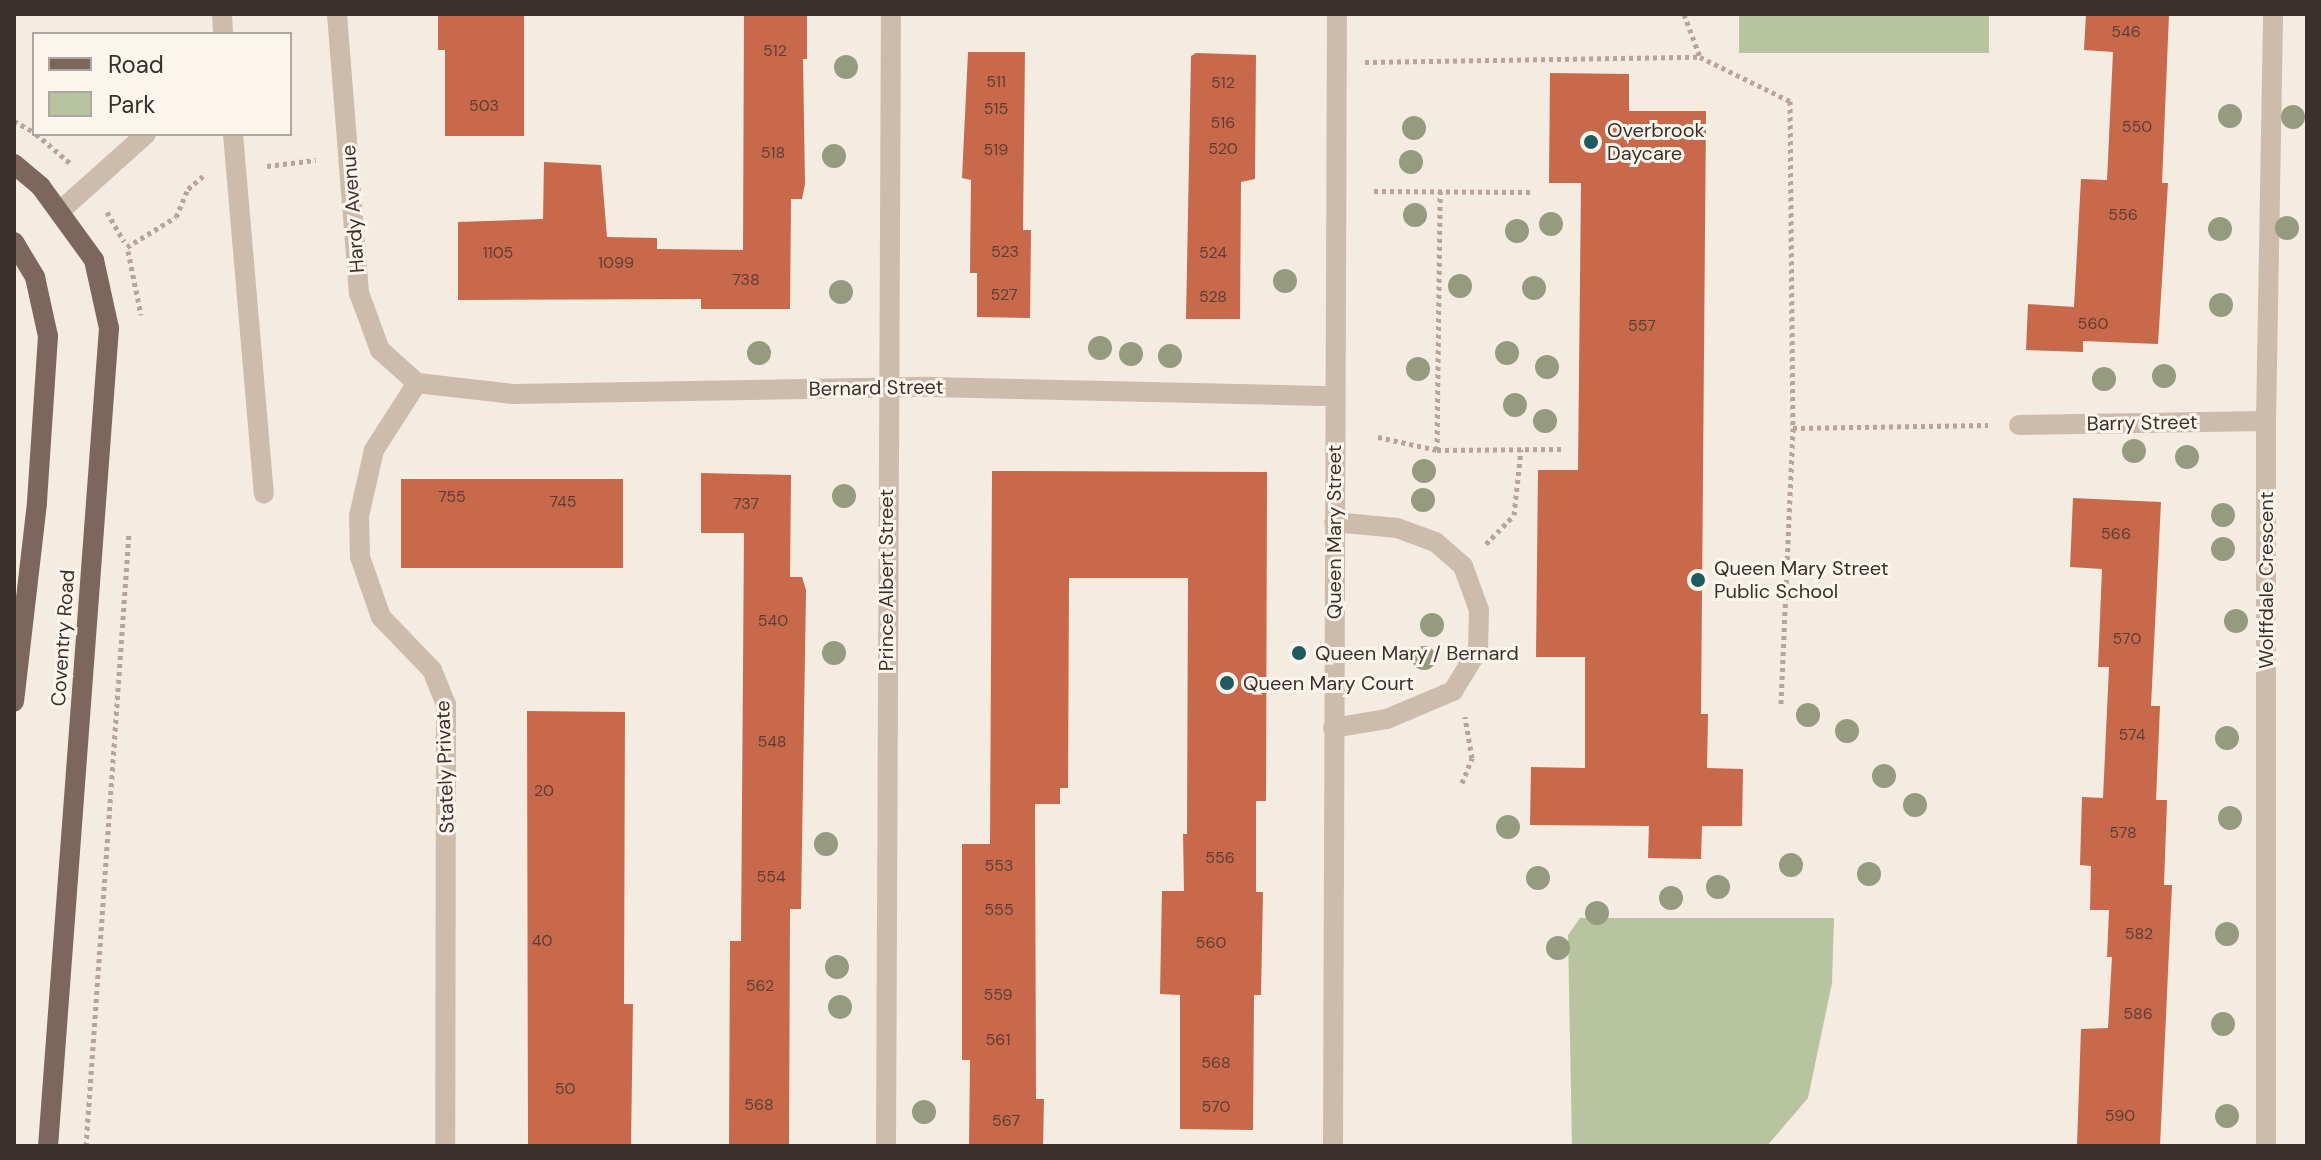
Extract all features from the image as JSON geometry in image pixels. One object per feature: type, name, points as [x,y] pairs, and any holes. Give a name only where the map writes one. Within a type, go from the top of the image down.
[{"type":"main road","name":"Coventry Road","points":[[14,164],[60,211],[94,260],[109,328],[48,1146]]},
{"type":"main road","name":"Coventry Road","points":[[14,242],[35,277],[48,336],[37,503],[14,702]]},
{"type":"street","name":"Hardy Avenue","points":[[337,14],[359,293],[380,350],[417,383]]},
{"type":"street","name":"Prince Albert Street","points":[[886,1146],[886,389],[891,14]]},
{"type":"street","name":"Queen Mary Street","points":[[1333,1146],[1337,14]]},
{"type":"street","name":"Wolffdale Crescent","points":[[2266,1146],[2266,421],[2273,14]]},
{"type":"street","points":[[60,211],[144,136]]},
{"type":"street","points":[[233,136],[264,494]]},
{"type":"street","name":"Bernard Street","points":[[417,383],[514,394],[886,389],[1335,396]]},
{"type":"street","name":"Stately Private","points":[[417,383],[374,450],[359,516],[360,557],[381,617],[432,670],[446,704],[445,1146]]},
{"type":"street","name":"Barry Street","points":[[2019,425],[2266,421]]},
{"type":"street","points":[[1333,728],[1387,719],[1453,691],[1478,650],[1479,610],[1463,566],[1435,542],[1397,528],[1334,522]]},
{"type":"path","points":[[1684,14],[1700,57]]},
{"type":"path","points":[[1336,64],[1700,57],[1790,101],[1793,428],[1781,707]]},
{"type":"path","points":[[14,121],[32,131]]},
{"type":"path","points":[[1374,191],[1530,192]]},
{"type":"path","points":[[1437,450],[1440,191]]},
{"type":"path","points":[[1793,428],[2019,425]]},
{"type":"path","points":[[1378,437],[1437,450],[1563,449]]},
{"type":"path","points":[[1463,566],[1514,515],[1521,449]]},
{"type":"path","points":[[1453,691],[1470,726],[1472,758],[1462,783]]},
{"type":"green space","points":[[1739,14],[1989,14],[1989,53],[1739,53]]},
{"type":"green space","points":[[1580,918],[1834,918],[1832,983],[1808,1098],[1767,1146],[1572,1146],[1568,935]]},
{"type":"building","points":[[438,14],[524,14],[524,136],[445,136],[445,50],[438,50]]},
{"type":"building","points":[[744,14],[807,14],[807,59],[803,59],[805,184],[802,199],[791,199],[790,309],[701,309],[701,299],[458,300],[458,222],[543,219],[544,162],[601,165],[607,237],[657,238],[657,249],[743,250]]},
{"type":"building","points":[[2086,14],[2169,14],[2162,183],[2168,183],[2158,344],[2083,341],[2083,352],[2026,350],[2028,304],[2074,307],[2081,179],[2107,180],[2113,52],[2084,50]]},
{"type":"building","points":[[968,52],[1025,52],[1023,230],[1031,230],[1030,318],[977,317],[977,273],[970,273],[971,180],[962,178]]},
{"type":"building","points":[[1196,53],[1256,55],[1255,179],[1241,182],[1240,319],[1186,319],[1191,56]]},
{"type":"building","points":[[1550,73],[1629,74],[1629,111],[1706,111],[1701,714],[1708,714],[1707,768],[1743,769],[1742,826],[1702,826],[1701,859],[1648,858],[1649,826],[1530,825],[1531,767],[1585,768],[1585,657],[1536,657],[1538,470],[1578,470],[1581,183],[1549,183]]},
{"type":"building","points":[[992,471],[1267,472],[1266,801],[1256,801],[1256,892],[1263,892],[1261,995],[1254,995],[1253,1130],[1180,1129],[1180,995],[1160,994],[1162,891],[1184,891],[1188,578],[1069,578],[1068,788],[1060,788],[1060,804],[1035,804],[1036,1099],[1044,1099],[1043,1146],[969,1146],[970,1060],[962,1060],[962,844],[990,844]]},
{"type":"building","points":[[701,473],[791,475],[790,577],[802,577],[806,590],[801,909],[790,909],[789,1146],[729,1146],[730,941],[741,941],[744,533],[701,533]]},
{"type":"building","points":[[401,479],[623,479],[623,568],[401,568]]},
{"type":"building","points":[[2073,498],[2161,502],[2151,706],[2160,706],[2156,800],[2167,800],[2164,885],[2172,885],[2160,1146],[2077,1146],[2081,1029],[2108,1028],[2112,957],[2107,957],[2109,910],[2090,910],[2091,866],[2080,865],[2082,797],[2103,798],[2109,667],[2098,667],[2102,569],[2070,567]]},
{"type":"building","points":[[527,711],[625,712],[624,1004],[633,1004],[631,1146],[528,1146]]},
{"type":"place","name":"Overbrook Daycare","points":[[1591,142]]},
{"type":"place","name":"Queen Mary Street Public School","points":[[1698,580]]},
{"type":"place","name":"Queen Mary / Bernard","points":[[1299,653]]},
{"type":"place","name":"Queen Mary Court","points":[[1227,683]]}]
